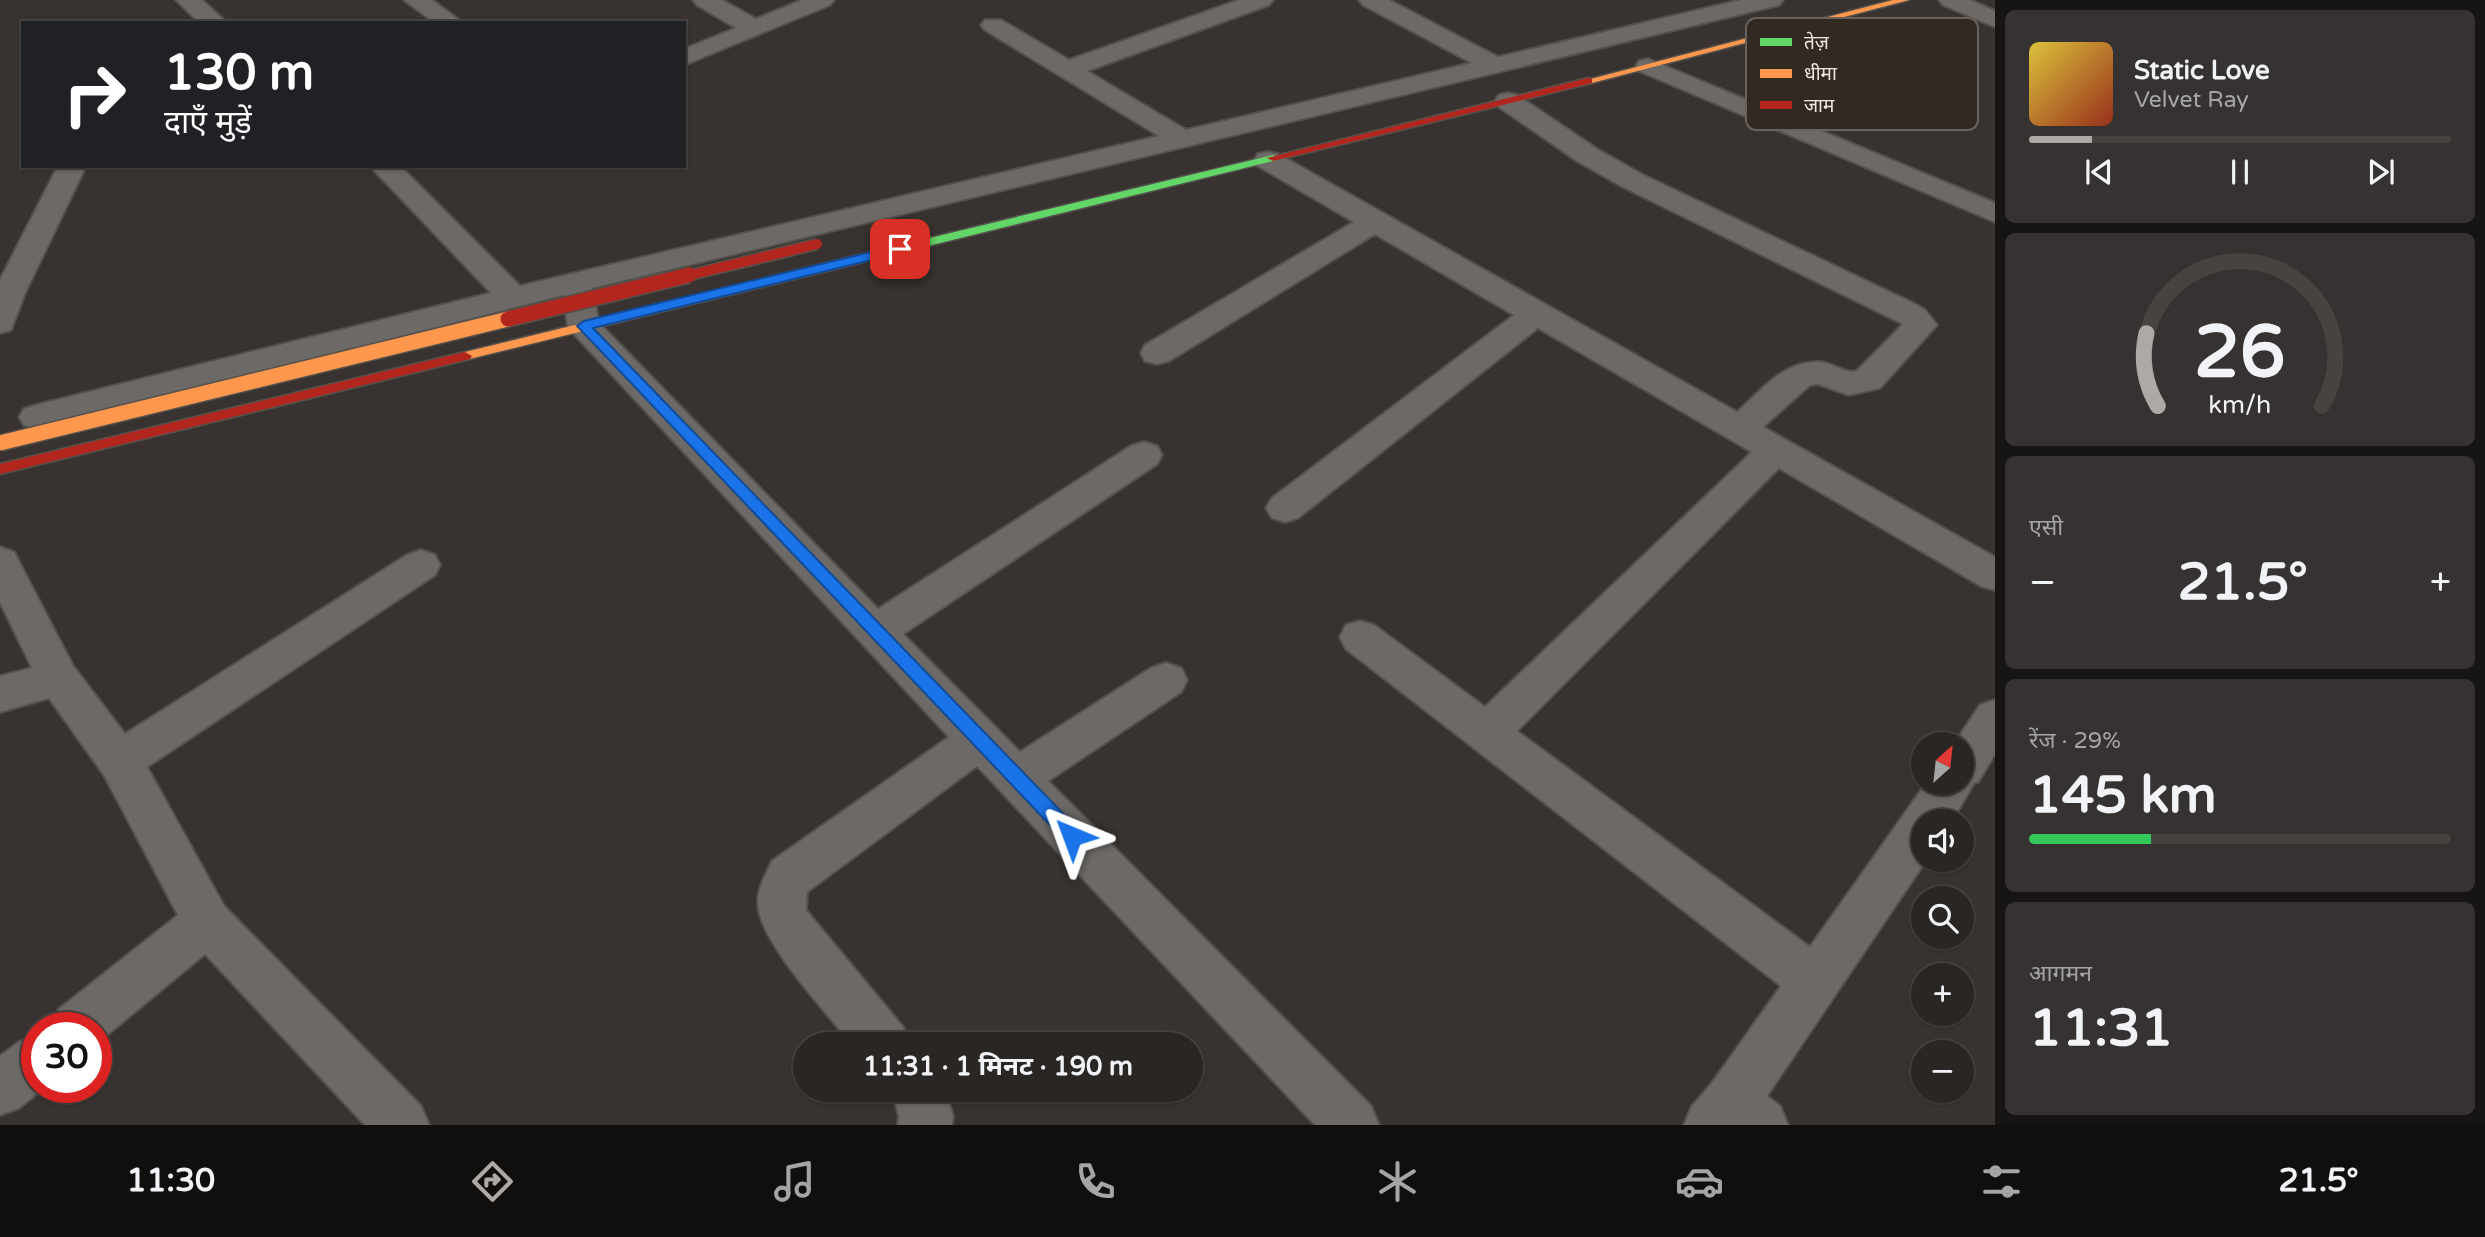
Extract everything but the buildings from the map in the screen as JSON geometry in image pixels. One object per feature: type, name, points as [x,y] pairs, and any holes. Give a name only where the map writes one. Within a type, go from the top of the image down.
[{"type":"street","points":[[188,0],[213,21]]},
{"type":"street","points":[[416,0],[447,21]]},
{"type":"street","points":[[705,0],[754,28]]},
{"type":"street","points":[[686,57],[822,0]]},
{"type":"street","points":[[1066,70],[1261,0]]},
{"type":"street","points":[[1371,0],[1494,65]]},
{"type":"street","points":[[1834,18],[1904,0]]},
{"type":"street","points":[[1951,0],[1995,20]]},
{"type":"street","points":[[1395,13],[1418,4]]},
{"type":"street","points":[[1677,39],[1777,7]]},
{"type":"street","points":[[0,426],[513,297],[1494,65],[1777,7]]},
{"type":"street","points":[[993,25],[1182,139]]},
{"type":"street","points":[[0,469],[1746,41]]},
{"type":"street","points":[[1648,66],[1746,108]]},
{"type":"street","points":[[1508,101],[1587,155],[1633,181],[1902,310],[1921,325],[1868,380],[1849,384],[1822,373],[1801,373],[1739,429]]},
{"type":"street","points":[[1799,130],[1995,213]]},
{"type":"street","points":[[1268,160],[1995,575]]},
{"type":"street","points":[[0,323],[9,293],[71,168]]},
{"type":"street","points":[[402,170],[513,297]]},
{"type":"street","points":[[1157,353],[1376,221]]},
{"type":"street","points":[[0,443],[824,243]]},
{"type":"street","points":[[576,283],[584,326],[875,632],[1352,1125]]},
{"type":"street","points":[[1285,508],[1537,313]]},
{"type":"street","points":[[1487,733],[1776,450]]},
{"type":"street","points":[[875,632],[1144,455]]},
{"type":"street","points":[[0,562],[58,678],[120,761],[206,922],[402,1125]]},
{"type":"street","points":[[120,761],[421,565]]},
{"type":"street","points":[[1360,637],[1816,982]]},
{"type":"street","points":[[0,694],[58,678]]},
{"type":"street","points":[[1016,778],[1166,680]]},
{"type":"street","points":[[1974,750],[1995,718]]},
{"type":"street","points":[[875,1032],[785,922],[780,903],[781,892],[789,877],[979,740]]},
{"type":"street","points":[[1734,1117],[1816,982],[1911,843]]},
{"type":"street","points":[[95,1012],[206,922]]},
{"type":"street","points":[[0,1089],[21,1073]]},
{"type":"street","points":[[922,1102],[926,1116],[925,1125]]},
{"type":"traffic: fast","points":[[851,261],[1273,158]]},
{"type":"traffic: slow","points":[[1834,18],[1904,0]]},
{"type":"traffic: slow","points":[[1588,81],[1746,40]]},
{"type":"traffic: slow","points":[[465,356],[851,261]]},
{"type":"traffic: slow","points":[[0,443],[508,319]]},
{"type":"traffic: jam","points":[[1273,158],[1588,81]]},
{"type":"traffic: jam","points":[[508,319],[817,244]]},
{"type":"traffic: jam","points":[[0,469],[465,356]]},
{"type":"route","points":[[900,249],[584,326],[1072,836]]}]
